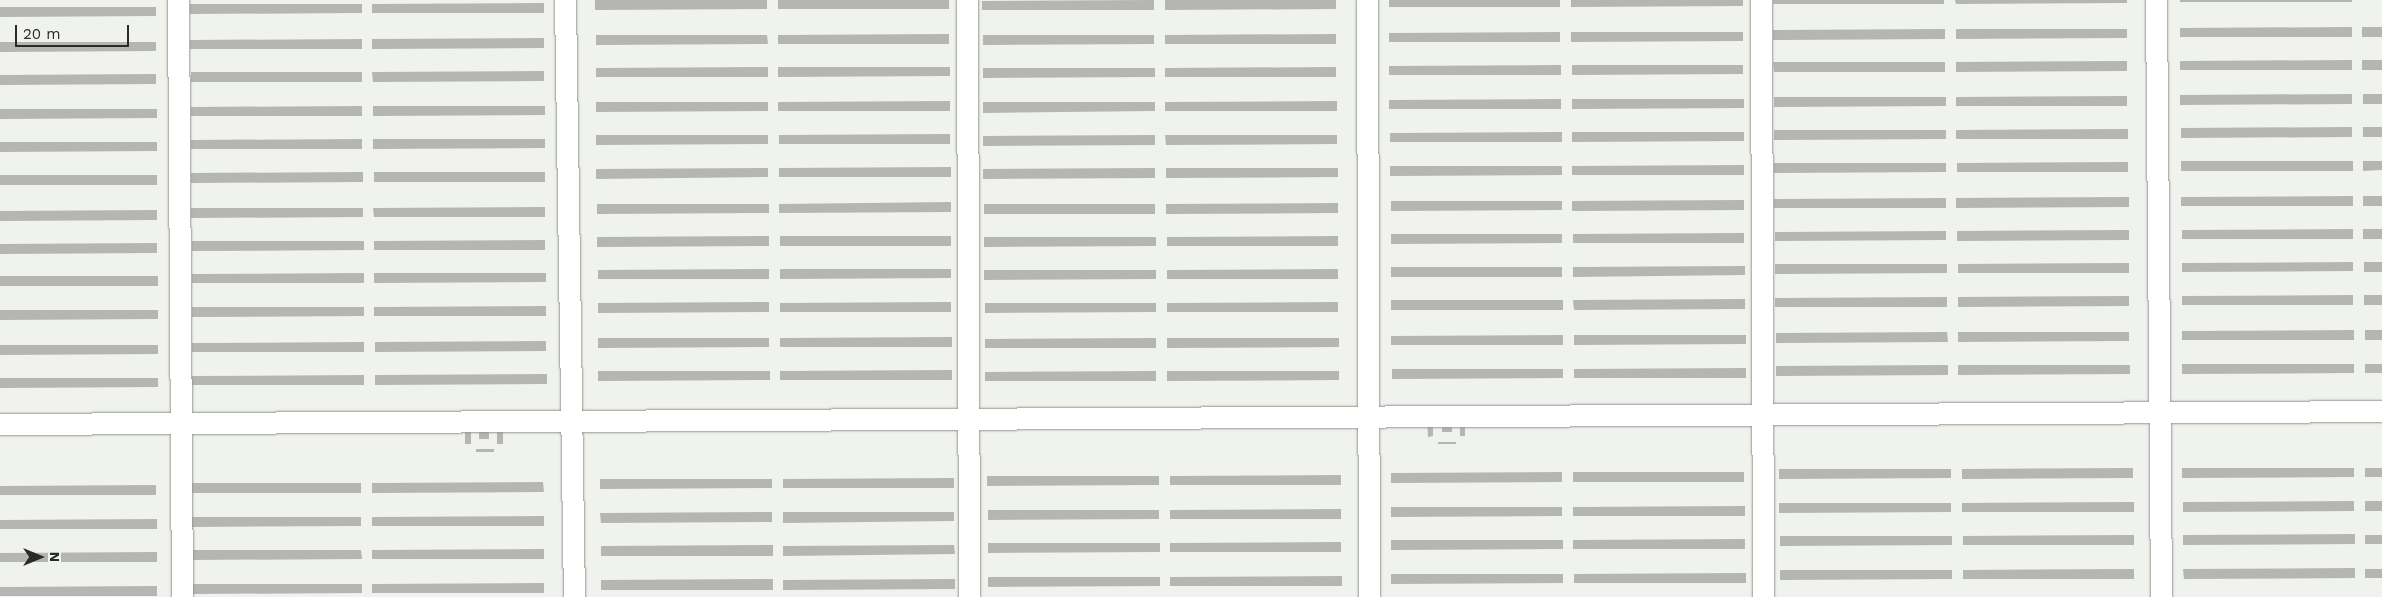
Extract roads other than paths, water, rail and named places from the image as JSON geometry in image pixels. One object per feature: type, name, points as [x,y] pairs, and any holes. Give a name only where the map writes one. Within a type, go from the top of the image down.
[{"type":"lane","points":[[178,0],[182,597]]},
{"type":"lane","points":[[565,0],[574,597]]},
{"type":"lane","points":[[967,0],[969,597]]},
{"type":"lane","points":[[1367,0],[1369,597]]},
{"type":"lane","points":[[1761,0],[1763,597]]},
{"type":"lane","points":[[2156,0],[2161,597]]},
{"type":"lane","points":[[0,424],[2382,411]]}]
